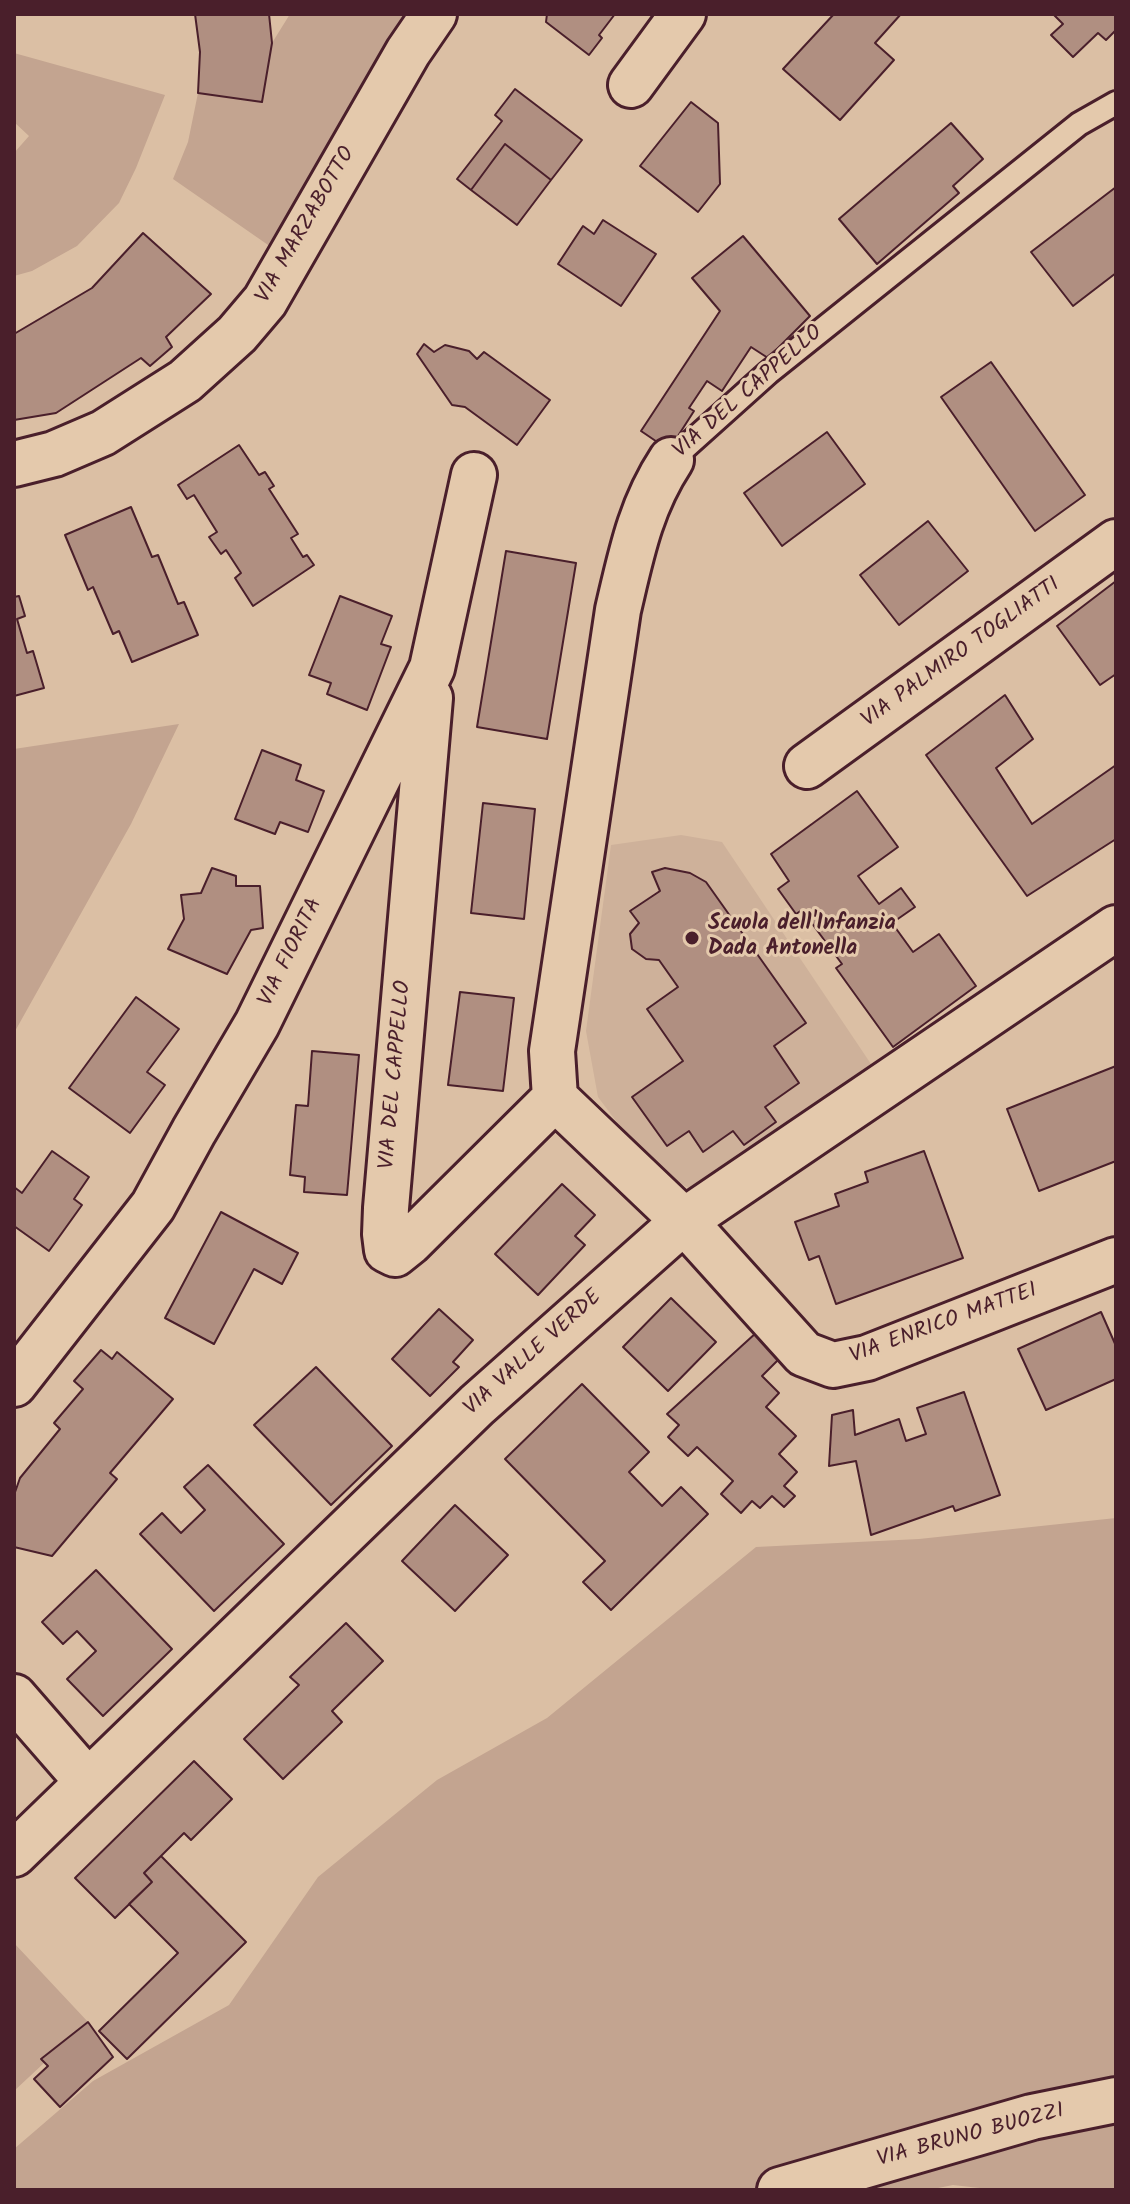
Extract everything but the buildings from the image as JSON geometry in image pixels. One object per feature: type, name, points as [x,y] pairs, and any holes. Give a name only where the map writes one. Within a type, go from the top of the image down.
[{"type":"street","name":"VIA MARZABOTTO","points":[[14,464],[54,454],[103,433],[185,381],[237,334],[265,301],[408,52],[434,14]]},
{"type":"street","points":[[631,85],[683,14]]},
{"type":"street","name":"VIA DEL CAPPELLO","points":[[432,668],[385,1234],[387,1250],[395,1254],[555,1098],[552,1051],[618,610],[634,540],[655,485],[671,460]]},
{"type":"street","name":"VIA FIORITA","points":[[14,1384],[153,1206],[257,1024],[432,668],[474,475]]},
{"type":"street","name":"VIA PALMIRO TOGLIATTI","points":[[807,766],[1116,542]]},
{"type":"street","name":"VIA VALLE VERDE","points":[[14,1854],[477,1405],[684,1221],[1116,928]]},
{"type":"street","points":[[555,1098],[684,1221]]},
{"type":"street","name":"VIA ENRICO MATTEI","points":[[684,1221],[804,1354],[833,1365],[867,1358],[1116,1260]]},
{"type":"street","points":[[14,1697],[88,1782]]},
{"type":"street","name":"VIA BRUNO BUOZZI","points":[[780,2190],[1032,2117],[1116,2100]]},
{"type":"lane","name":"VIA DEL CAPPELLO","points":[[671,460],[768,373],[1079,124],[1116,103]]},
{"type":"shaded area","points":[[290,14],[400,14],[408,23],[271,247],[173,179],[188,142],[198,93],[262,102],[272,43]]},
{"type":"shaded area","points":[[14,53],[165,95],[119,203],[77,246],[32,271],[14,276],[14,153],[29,136],[14,122]]},
{"type":"shaded area","points":[[179,724],[131,824],[14,1033],[14,749]]},
{"type":"shaded area","name":"Scuola dell'Infanzia Dada Antonella","points":[[681,835],[722,842],[875,1070],[710,1188],[689,1188],[668,1178],[634,1145],[598,1097],[586,1031],[611,845]]},
{"type":"shaded area","points":[[1116,1518],[1116,2190],[997,2190],[953,2185],[928,2190],[14,2190],[14,2149],[93,2081],[229,2005],[318,1877],[437,1780],[547,1718],[756,1547],[919,1539]]},
{"type":"shaded area","points":[[14,1943],[88,2022],[14,2091]]},
{"type":"place","name":"Scuola dell'Infanzia Dada Antonella","points":[[692,938]]}]
